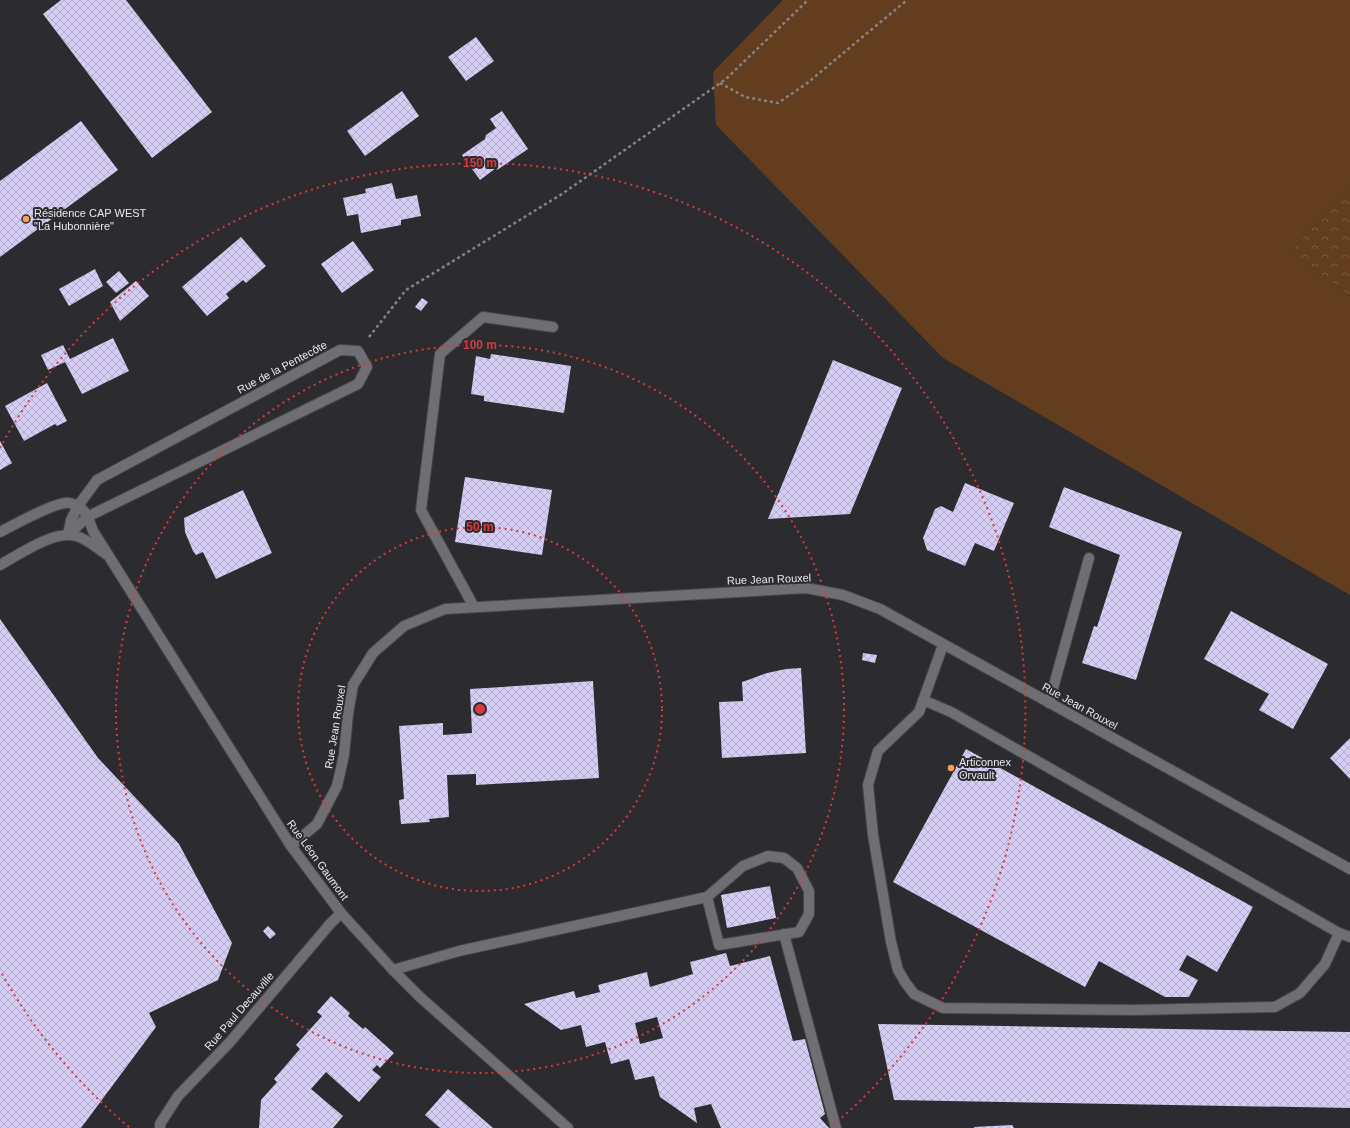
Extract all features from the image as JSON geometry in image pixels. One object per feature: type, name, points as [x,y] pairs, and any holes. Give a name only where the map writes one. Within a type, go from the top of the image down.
[{"type":"street","points":[[474,607],[421,510],[440,354],[483,317],[553,327]]},
{"type":"street","name":"Rue de la Pentecôte","points":[[64,535],[78,506],[97,480],[340,350],[358,351]]},
{"type":"street","points":[[0,565],[48,540],[64,535],[87,517],[358,384],[368,367],[358,351]]},
{"type":"street","points":[[0,532],[55,506],[68,503],[78,506]]},
{"type":"street","name":"Rue Léon Gaumont","points":[[78,506],[82,508],[93,531],[291,846],[342,913],[393,970],[421,998],[568,1128]]},
{"type":"street","points":[[64,535],[84,539],[109,556]]},
{"type":"street","points":[[1049,703],[1088,558]]},
{"type":"street","name":"Rue Jean Rouxel","points":[[291,846],[317,824],[337,786],[344,755],[348,714],[353,685],[372,653],[404,626],[445,609],[806,588],[842,595],[880,610],[1350,869]]},
{"type":"street","points":[[943,645],[918,712],[878,751],[868,785],[873,835],[891,942],[898,970],[914,994],[943,1008],[1134,1010],[1275,1007],[1300,993],[1325,964],[1339,933]]},
{"type":"street","points":[[923,700],[951,712],[1339,933],[1350,937]]},
{"type":"street","points":[[393,970],[459,951],[708,897],[743,866],[768,856],[784,858],[797,868],[809,892],[809,914],[799,932],[720,945],[708,897]]},
{"type":"street","name":"Rue Paul Decauville","points":[[160,1128],[160,1124],[178,1096],[230,1042],[330,924],[342,913]]},
{"type":"street","points":[[784,934],[836,1128]]},
{"type":"path","points":[[358,351],[406,290],[562,194],[726,79],[808,0]]},
{"type":"path","points":[[720,83],[745,97],[778,103],[806,84],[907,0]]},
{"type":"green space","points":[[783,0],[1350,0],[1350,187],[1291,251],[1350,296],[1350,595],[943,358],[716,125],[713,72]]},
{"type":"green space","points":[[1350,187],[1350,296],[1291,251]]},
{"type":"building","points":[[61,0],[126,0],[212,112],[152,158],[43,14]]},
{"type":"building","points":[[476,37],[494,61],[466,81],[448,57]]},
{"type":"building","points":[[402,91],[419,116],[365,156],[347,131]]},
{"type":"building","points":[[502,111],[528,149],[497,170],[496,168],[480,180],[462,155],[485,139],[486,135],[496,128],[490,119]]},
{"type":"building","name":"Résidence CAP WEST \"La Hubonnière\"","points":[[81,121],[118,170],[0,257],[0,181]]},
{"type":"building","points":[[392,183],[396,199],[417,195],[421,216],[401,220],[401,225],[361,233],[358,214],[347,216],[343,198],[366,193],[365,189]]},
{"type":"building","points":[[241,237],[266,266],[246,283],[243,280],[226,294],[229,298],[207,316],[182,287]]},
{"type":"building","points":[[353,241],[374,270],[342,293],[321,264]]},
{"type":"building","points":[[95,269],[103,286],[69,306],[59,289]]},
{"type":"building","points":[[119,271],[129,283],[116,293],[106,282]]},
{"type":"building","points":[[136,281],[149,296],[120,321],[110,302]]},
{"type":"building","points":[[422,298],[428,302],[421,311],[415,307]]},
{"type":"building","points":[[113,338],[129,371],[82,394],[65,362],[48,370],[41,355],[63,345],[70,359]]},
{"type":"building","points":[[491,354],[571,366],[564,413],[484,401],[484,396],[471,394],[476,356],[490,359]]},
{"type":"building","points":[[833,360],[902,388],[850,514],[768,519]]},
{"type":"building","points":[[47,383],[67,421],[57,426],[55,424],[24,441],[5,406]]},
{"type":"building","points":[[0,441],[12,463],[0,470]]},
{"type":"building","points":[[465,477],[552,490],[542,555],[455,542]]},
{"type":"building","points":[[965,483],[1014,503],[994,551],[975,543],[965,566],[927,550],[923,538],[935,509],[941,506],[953,512]]},
{"type":"building","points":[[1064,487],[1182,532],[1136,680],[1082,663],[1094,626],[1097,627],[1120,555],[1049,527]]},
{"type":"building","points":[[243,490],[272,553],[216,579],[203,552],[196,555],[193,551],[185,532],[184,518]]},
{"type":"building","points":[[1231,611],[1328,664],[1293,729],[1259,710],[1269,694],[1204,659]]},
{"type":"building","points":[[0,619],[98,758],[179,844],[232,943],[218,980],[149,1013],[156,1027],[81,1128],[0,1128]]},
{"type":"building","points":[[863,653],[877,655],[875,663],[862,660]]},
{"type":"building","points":[[801,668],[806,753],[722,758],[719,702],[743,701],[742,682],[767,673]]},
{"type":"building","points":[[593,681],[599,778],[476,785],[476,774],[447,775],[449,817],[429,819],[430,822],[401,824],[399,800],[404,799],[399,726],[443,723],[443,735],[472,733],[470,689]]},
{"type":"building","points":[[1350,738],[1350,779],[1330,758]]},
{"type":"building","points":[[966,749],[1253,907],[1217,972],[1187,955],[1179,970],[1198,980],[1189,997],[1165,997],[1099,961],[1085,987],[893,882]]},
{"type":"building","points":[[770,886],[776,918],[727,928],[721,895]]},
{"type":"building","points":[[268,926],[276,934],[270,939],[263,931]]},
{"type":"building","points":[[726,953],[730,966],[770,956],[793,1041],[805,1039],[825,1114],[820,1118],[829,1128],[721,1128],[711,1104],[694,1108],[697,1123],[660,1097],[654,1076],[635,1080],[629,1059],[611,1064],[605,1042],[586,1047],[581,1025],[561,1030],[524,1004],[574,991],[576,998],[600,992],[598,985],[647,972],[650,987],[693,974],[690,962]],"holes":[[[657,1017],[663,1038],[640,1044],[635,1023]]]},
{"type":"building","points":[[331,996],[350,1013],[348,1016],[363,1029],[365,1027],[394,1053],[380,1068],[377,1065],[372,1070],[381,1077],[359,1102],[326,1072],[311,1089],[343,1116],[333,1128],[259,1128],[261,1100],[277,1082],[274,1079],[300,1049],[296,1045],[322,1016],[317,1012]]},
{"type":"building","points":[[878,1024],[1350,1032],[1350,1108],[894,1100]]},
{"type":"building","points":[[448,1089],[493,1128],[440,1128],[425,1115]]},
{"type":"building","points":[[1012,1125],[1014,1128],[974,1128],[974,1127]]},
{"type":"place","name":"Résidence CAP WEST \"La Hubonnière\"","points":[[26,219]]},
{"type":"place","name":"Articonnex Orvault","points":[[951,768]]}]
